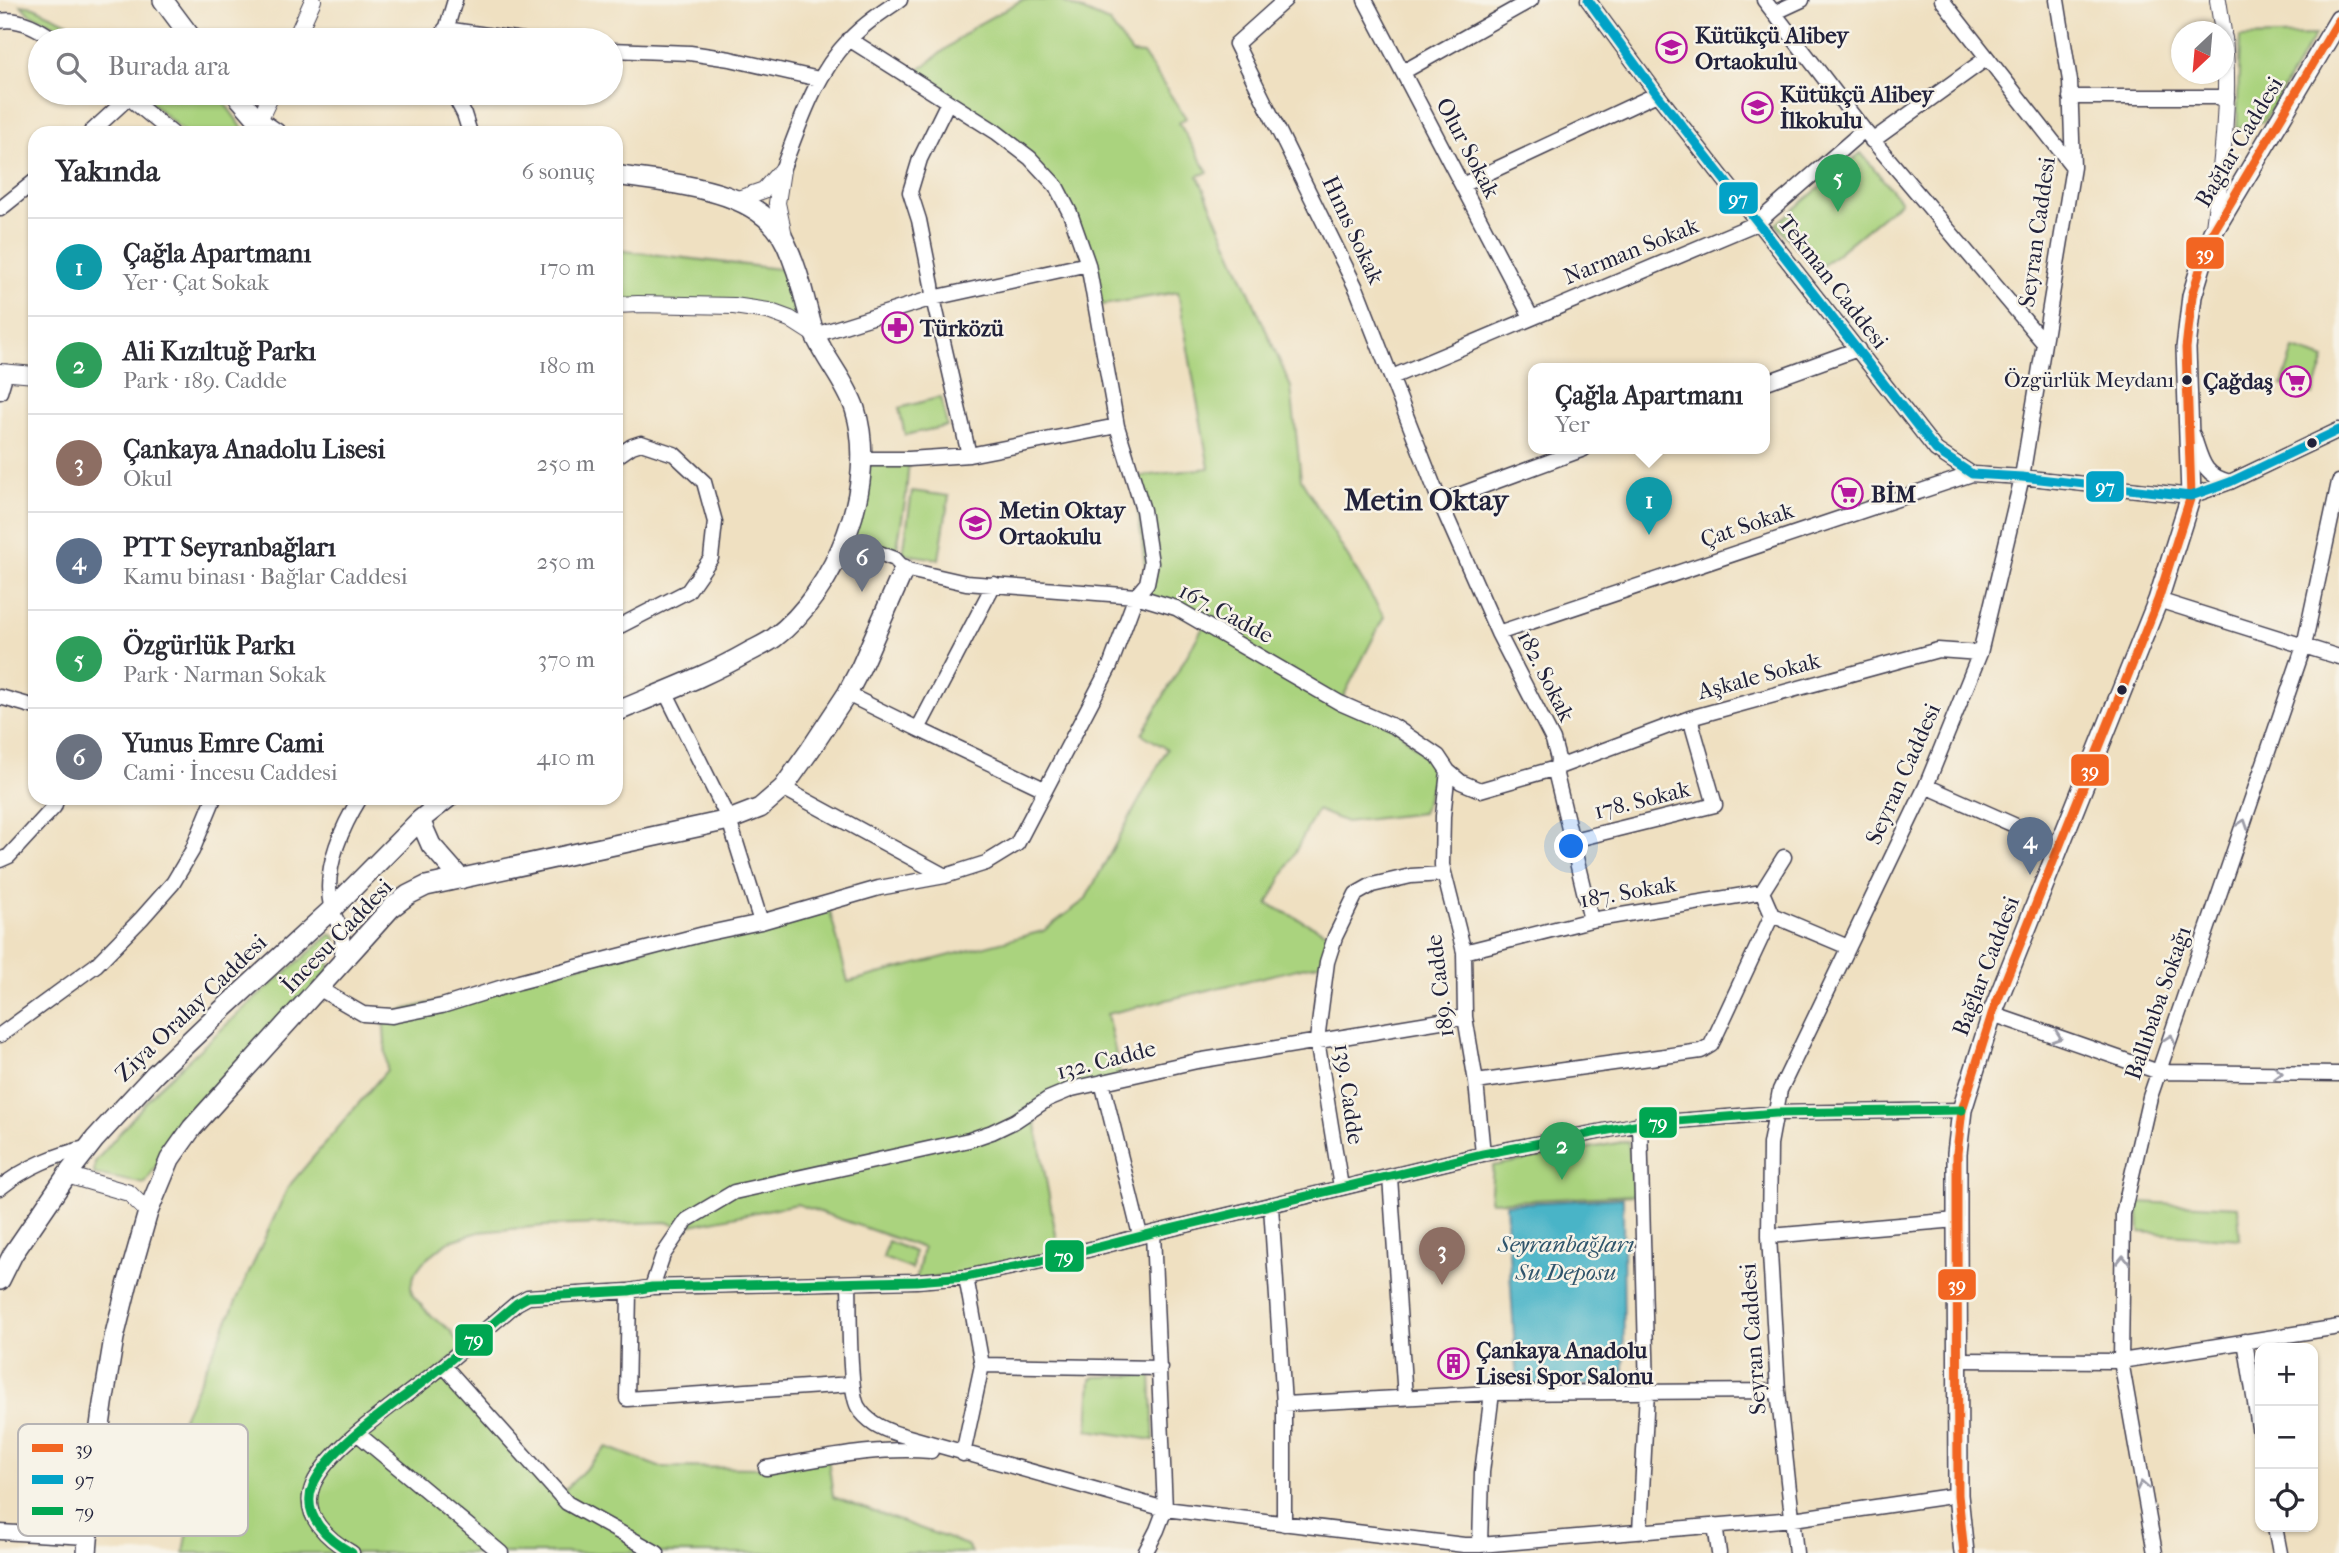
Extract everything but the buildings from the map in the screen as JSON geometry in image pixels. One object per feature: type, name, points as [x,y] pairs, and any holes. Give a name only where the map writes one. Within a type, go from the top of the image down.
[{"type":"main road","points":[[163,0],[184,28]]},
{"type":"main road","name":"Bağlar Caddesi","points":[[1964,1553],[1958,1494],[1956,1220],[1956,1153],[1962,1110],[1993,1014],[2158,600],[2191,496],[2186,348],[2188,320],[2199,272],[2213,232],[2333,45],[2339,20]]},
{"type":"main road","points":[[244,105],[261,126]]},
{"type":"main road","points":[[623,176],[716,193],[755,208],[764,215],[784,240],[797,271],[815,335],[846,389],[855,409],[860,431],[857,496],[845,540],[818,591],[798,615],[774,638],[736,660],[623,709]]},
{"type":"main road","name":"İncesu Caddesi","points":[[101,1424],[114,1338],[148,1212],[170,1159],[192,1128],[391,908],[426,886],[729,820],[760,808],[783,788],[847,694],[879,630],[904,569]]},
{"type":"main road","name":"Ziya Oralay Caddesi","points":[[0,1280],[13,1254],[89,1146],[155,1074],[331,910],[420,820],[439,805]]},
{"type":"main road","points":[[420,820],[431,845],[461,878]]},
{"type":"street","points":[[300,28],[313,0]]},
{"type":"street","points":[[446,28],[455,0]]},
{"type":"street","points":[[784,240],[776,203],[782,170],[808,102],[820,79],[849,39],[900,0]]},
{"type":"street","name":"Hınıs Sokak","points":[[1285,0],[1236,44],[1357,290],[1440,502]]},
{"type":"street","name":"Olur Sokak","points":[[1365,0],[1531,317]]},
{"type":"street","points":[[1403,72],[1531,0]]},
{"type":"street","name":"Tekman Caddesi","points":[[1588,0],[1657,94],[1936,450],[1972,474]]},
{"type":"street","points":[[1764,0],[1868,135],[2043,342]]},
{"type":"street","points":[[1774,13],[1802,0]]},
{"type":"street","points":[[1942,0],[2073,167]]},
{"type":"street","name":"Seyran Caddesi","points":[[1796,1553],[1779,1391],[1769,1236],[1770,1144],[1780,1090],[1926,786],[1980,653],[2022,477],[2073,167],[2070,97],[2057,0]]},
{"type":"street","points":[[2218,0],[2221,21]]},
{"type":"street","points":[[0,21],[8,19],[37,28]]},
{"type":"street","points":[[318,988],[363,1014],[392,1016],[442,1006],[519,982],[761,922],[879,888],[945,876],[986,863],[1017,844],[1110,666],[1136,596],[1147,583],[1151,563],[1143,510],[1117,426],[1088,264],[1070,213],[1056,186],[1030,158],[996,132],[849,39]]},
{"type":"street","points":[[623,50],[690,53],[820,79]]},
{"type":"street","name":"Narman Sokak","points":[[1392,377],[1757,223],[1868,135],[1987,58]]},
{"type":"street","points":[[2213,232],[2223,155],[2226,84]]},
{"type":"street","points":[[1462,185],[1657,94]]},
{"type":"street","points":[[2070,97],[2227,97]]},
{"type":"street","points":[[948,102],[920,159],[911,192],[969,455]]},
{"type":"street","points":[[97,126],[117,105]]},
{"type":"street","points":[[138,105],[164,126]]},
{"type":"street","points":[[264,126],[269,105]]},
{"type":"street","points":[[459,105],[468,126]]},
{"type":"street","points":[[735,200],[764,190],[782,170]]},
{"type":"street","points":[[0,209],[28,187]]},
{"type":"street","points":[[623,305],[734,306],[768,311],[790,319],[815,335],[933,298],[1088,264]]},
{"type":"street","points":[[1770,381],[1857,349]]},
{"type":"street","points":[[0,393],[3,372],[28,374]]},
{"type":"street","name":"Bağlar Caddesi","points":[[2187,421],[2204,467],[2214,477],[2230,482]]},
{"type":"street","points":[[860,459],[969,455],[1117,426]]},
{"type":"street","points":[[1972,474],[2191,496],[2230,482],[2339,430]]},
{"type":"street","points":[[623,452],[641,443],[674,454],[704,482],[715,522],[711,558],[688,592],[623,624]]},
{"type":"street","points":[[1440,502],[1570,454]]},
{"type":"street","name":"Çat Sokak","points":[[1498,633],[1972,474]]},
{"type":"street","name":"Ballıbaba Sokağı","points":[[2155,1553],[2121,1361],[2123,1214],[2150,1097],[2304,646],[2339,482]]},
{"type":"street","name":"182. Sokak","points":[[1440,502],[1498,633],[1553,740],[1558,759],[1556,768],[1591,920]]},
{"type":"street","name":"167. Cadde","points":[[845,540],[895,559],[904,569],[966,583],[1136,596],[1176,608],[1340,703],[1395,727],[1437,756],[1461,782],[1480,790],[1556,768]]},
{"type":"street","points":[[918,729],[994,584]]},
{"type":"street","points":[[2158,600],[2339,657]]},
{"type":"street","name":"Aşkale Sokak","points":[[1556,768],[1690,718],[1938,650],[1980,653]]},
{"type":"street","points":[[665,691],[729,820],[761,922]]},
{"type":"street","points":[[847,694],[1044,789]]},
{"type":"street","points":[[0,697],[28,705]]},
{"type":"street","name":"178. Sokak","points":[[1573,840],[1715,806],[1690,718]]},
{"type":"street","name":"189. Cadde","points":[[1448,771],[1443,816],[1443,874],[1464,952],[1465,1017],[1476,1082],[1483,1154]]},
{"type":"street","points":[[1926,786],[2059,845]]},
{"type":"street","points":[[783,788],[945,876]]},
{"type":"street","points":[[0,860],[9,856],[55,805]]},
{"type":"street","points":[[0,1035],[96,965],[142,918],[173,883],[192,851],[211,805]]},
{"type":"street","points":[[341,964],[341,930],[331,910],[328,890],[338,842],[356,805]]},
{"type":"street","points":[[1784,857],[1762,891],[1772,915],[1848,947]]},
{"type":"street","name":"139. Cadde","points":[[1340,1187],[1317,1040],[1327,962],[1335,937],[1356,894],[1372,886],[1411,876],[1443,874]]},
{"type":"street","name":"187. Sokak","points":[[1464,952],[1591,920],[1762,891]]},
{"type":"street","points":[[1476,1082],[1701,1051],[1711,1045],[1772,915]]},
{"type":"street","points":[[1993,1014],[2159,1072],[2339,1074]]},
{"type":"street","name":"132. Cadde","points":[[652,1287],[663,1255],[687,1220],[708,1205],[734,1192],[969,1140],[1015,1121],[1048,1098],[1072,1089],[1197,1061],[1465,1017]]},
{"type":"street","points":[[1102,1082],[1147,1234],[1160,1368],[1165,1509],[1154,1537],[1144,1553]]},
{"type":"street","points":[[352,1553],[334,1543],[320,1529],[310,1503],[313,1486],[326,1464],[358,1434],[528,1297],[629,1291],[652,1287],[916,1281],[966,1277],[1060,1257],[1483,1154],[1640,1124],[1776,1113],[1962,1110]]},
{"type":"street","points":[[1640,1124],[1647,1391],[1640,1532]]},
{"type":"street","points":[[0,1188],[14,1177],[57,1154],[89,1146]]},
{"type":"street","points":[[68,1175],[129,1193],[148,1212]]},
{"type":"street","points":[[1390,1177],[1405,1398]]},
{"type":"street","points":[[1272,1206],[1284,1404],[1284,1524]]},
{"type":"street","points":[[1769,1236],[1956,1220]]},
{"type":"street","points":[[963,1454],[982,1365],[966,1277]]},
{"type":"street","points":[[849,1283],[852,1384],[856,1405],[865,1417],[881,1429],[1165,1509],[1464,1549],[1480,1545],[1793,1519],[1958,1494]]},
{"type":"street","points":[[629,1291],[627,1399],[852,1384]]},
{"type":"street","points":[[1959,1360],[2121,1361],[2339,1327]]},
{"type":"street","points":[[2245,1341],[2255,1406]]},
{"type":"street","points":[[982,1365],[1160,1368]]},
{"type":"street","points":[[444,1366],[566,1503],[657,1553]]},
{"type":"street","points":[[1284,1404],[1492,1393],[1779,1391]]},
{"type":"street","points":[[1480,1545],[1482,1472],[1492,1393]]},
{"type":"street","points":[[358,1434],[501,1553]]},
{"type":"street","points":[[766,1468],[849,1454],[911,1449],[963,1454]]},
{"type":"street","points":[[1715,1525],[1719,1553]]},
{"type":"street","points":[[0,1532],[18,1535]]},
{"type":"street","points":[[2276,1532],[2280,1553]]},
{"type":"street","points":[[27,1536],[87,1545]]},
{"type":"green space","points":[[1022,0],[1059,0],[1109,22],[1132,53],[1143,54],[1186,118],[1179,123],[1208,172],[1198,176],[1291,387],[1301,479],[1384,617],[1340,703],[1395,727],[1437,768],[1422,813],[1346,822],[1317,810],[1268,904],[1335,937],[1327,962],[1107,1014],[1121,1078],[1033,1108],[1060,1257],[916,1281],[923,1248],[797,1204],[682,1227],[666,1222],[544,1226],[479,1232],[447,1242],[423,1262],[415,1273],[411,1286],[413,1296],[432,1317],[450,1330],[462,1349],[444,1365],[560,1495],[607,1447],[659,1467],[766,1468],[828,1458],[833,1497],[967,1545],[971,1553],[184,1553],[187,1536],[248,1536],[248,1424],[180,1424],[288,1187],[387,1070],[383,1015],[828,903],[848,982],[1043,931],[1085,900],[1167,749],[1142,734],[1205,624],[1136,596],[1147,583],[1134,477],[1209,468],[1178,292],[1096,306],[1070,213],[1030,158],[909,78],[975,26]]},
{"type":"green space","points":[[21,5],[34,7],[79,28],[59,28],[28,13]]},
{"type":"green space","points":[[2315,35],[2264,121],[2237,128],[2240,37]]},
{"type":"green space","points":[[154,105],[226,105],[241,126],[177,126]]},
{"type":"green space","points":[[1861,153],[1901,201],[1816,271],[1776,224]]},
{"type":"green space","points":[[623,251],[797,271],[815,335],[768,311],[623,305]]},
{"type":"green space","points":[[2294,349],[2325,359],[2313,395],[2282,385]]},
{"type":"green space","points":[[941,397],[947,426],[905,435],[899,408]]},
{"type":"green space","points":[[860,459],[909,459],[906,496],[895,559],[845,540]]},
{"type":"green space","points":[[912,491],[949,496],[939,559],[903,554]]},
{"type":"green space","points":[[331,934],[336,938],[328,971],[172,1140],[145,1184],[94,1174],[95,1162],[157,1089],[251,1002]]},
{"type":"green space","points":[[1628,1141],[1634,1195],[1490,1202],[1493,1166]]},
{"type":"green space","points":[[2138,1202],[2238,1207],[2240,1239],[2140,1232]]},
{"type":"green space","points":[[888,1241],[914,1252],[912,1269],[883,1258]]},
{"type":"green space","points":[[1151,1375],[1154,1440],[1088,1430],[1091,1379]]},
{"type":"water","name":"Seyranbağları Su Deposu","points":[[1623,1198],[1624,1384],[1517,1386],[1506,1204]]},
{"type":"transit line","name":"97","points":[[1588,0],[1657,94],[1936,450],[1972,474],[2191,496],[2230,482],[2339,430]]},
{"type":"transit line","name":"39","points":[[1964,1553],[1958,1495],[1957,1153],[1962,1110],[1992,1014],[2158,600],[2191,496],[2186,348],[2192,296],[2205,253],[2213,232],[2339,20]]},
{"type":"transit line","name":"79","points":[[352,1553],[326,1534],[310,1507],[313,1485],[322,1469],[371,1421],[443,1366],[517,1303],[528,1297],[629,1291],[652,1287],[916,1281],[966,1277],[1060,1257],[1483,1154],[1640,1124],[1776,1113],[1962,1110]]},
{"type":"place","name":"Kütükçü Alibey Ortaokulu","points":[[1672,48]]},
{"type":"place","name":"Kütükçü Alibey İlkokulu","points":[[1757,107]]},
{"type":"place","name":"Özgürlük Parkı","points":[[1838,212]]},
{"type":"place","name":"Türközü","points":[[897,328]]},
{"type":"place","name":"Özgürlük Meydanı","points":[[2187,380]]},
{"type":"place","name":"Çağdaş","points":[[2296,381]]},
{"type":"place","name":"BİM","points":[[1848,494]]},
{"type":"place","name":"Metin Oktay Ortaokulu","points":[[976,523]]},
{"type":"place","name":"Çağla Apartmanı","points":[[1649,535]]},
{"type":"place","name":"Yunus Emre Cami","points":[[862,592]]},
{"type":"place","name":"PTT Seyranbağları","points":[[2030,875]]},
{"type":"place","name":"Ali Kızıltuğ Parkı","points":[[1562,1180]]},
{"type":"place","name":"Çankaya Anadolu Lisesi","points":[[1442,1285]]},
{"type":"place","name":"Çankaya Anadolu Lisesi Spor Salonu","points":[[1453,1363]]},
{"type":"district","name":"Metin Oktay","points":[[1426,500]]}]
